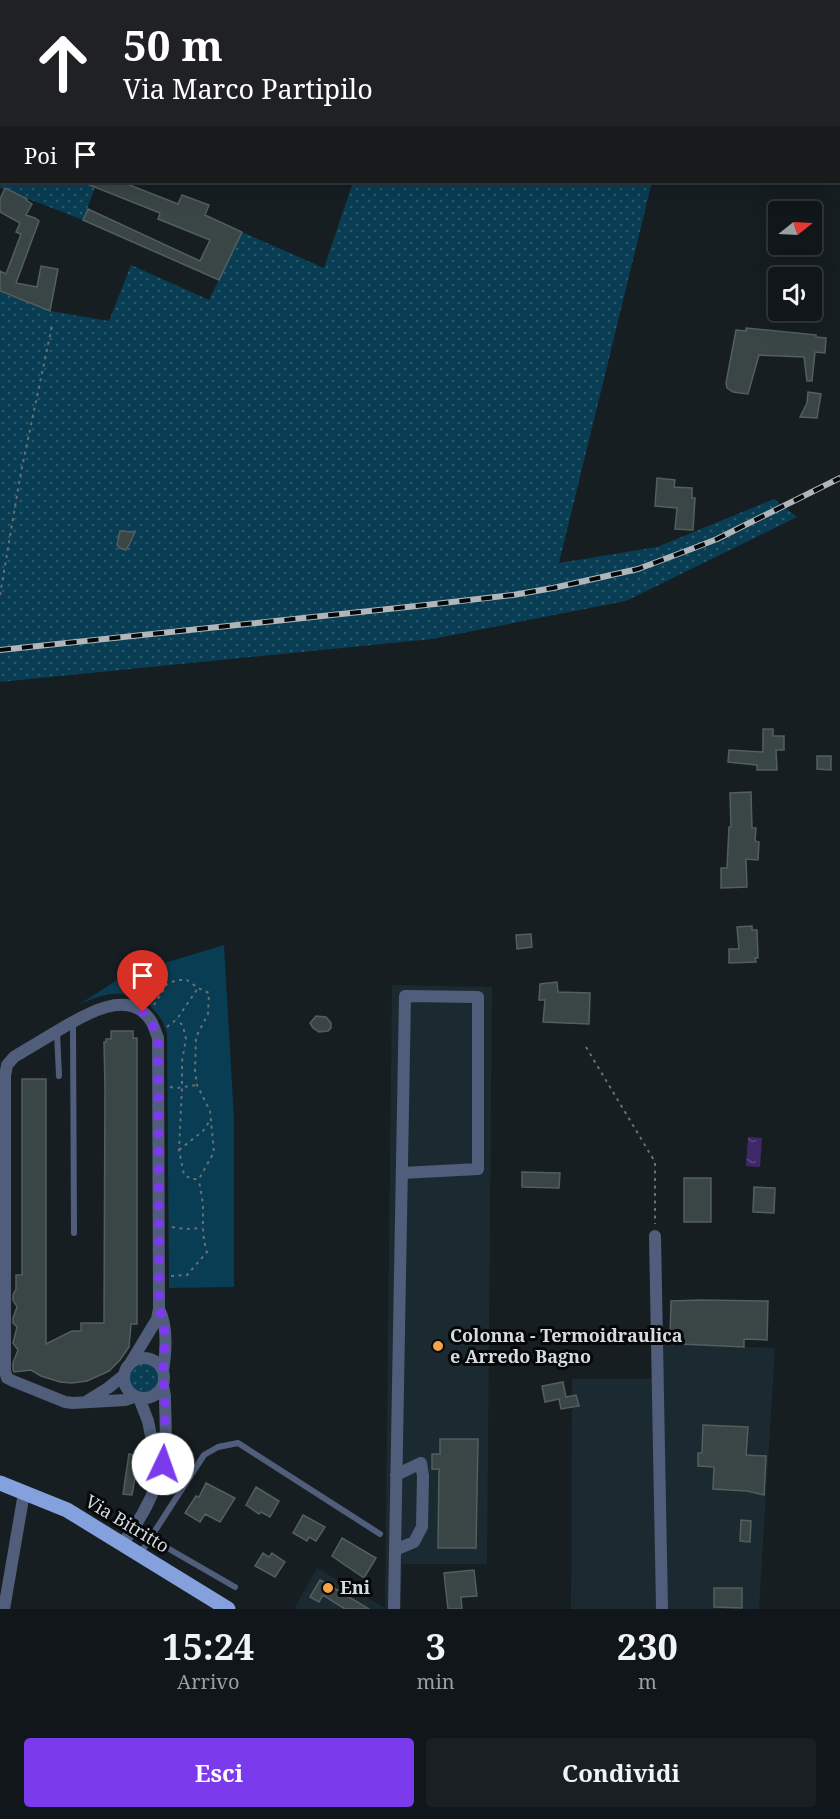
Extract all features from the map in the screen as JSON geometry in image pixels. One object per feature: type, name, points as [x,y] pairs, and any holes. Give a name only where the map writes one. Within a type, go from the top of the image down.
[{"type":"main road","name":"Via Bitritto","points":[[0,1483],[67,1510],[228,1609]]},
{"type":"street","points":[[394,1609],[405,996],[478,997],[478,1169],[402,1173]]},
{"type":"street","points":[[154,1489],[152,1441],[148,1422],[137,1398],[126,1388],[123,1376],[124,1370],[157,1319],[159,1309],[158,1038],[151,1021],[143,1012],[132,1006],[116,1004],[97,1009],[73,1022],[14,1057],[7,1065],[5,1076],[5,1371],[7,1378],[64,1402],[83,1403],[137,1398],[145,1399],[156,1395],[163,1386]]},
{"type":"street","points":[[655,1236],[662,1609]]},
{"type":"street","points":[[122,1544],[134,1528],[154,1489],[163,1464],[164,1319],[159,1309]]},
{"type":"street","points":[[131,1362],[143,1358],[149,1359],[160,1366],[163,1371]]},
{"type":"street","points":[[83,1403],[123,1376]]},
{"type":"street","points":[[395,1550],[414,1542],[422,1527],[421,1463],[396,1475]]},
{"type":"street","points":[[4,1609],[24,1493]]},
{"type":"lane","points":[[73,1022],[74,1233]]},
{"type":"lane","points":[[57,1031],[59,1076]]},
{"type":"lane","points":[[139,1555],[204,1455],[218,1447],[238,1443],[380,1534]]},
{"type":"lane","points":[[150,1538],[235,1587]]},
{"type":"path","points":[[0,595],[21,472],[52,326]]},
{"type":"path","points":[[153,1006],[167,984],[177,980],[187,980],[209,993],[208,1014],[196,1037],[195,1071],[197,1085],[210,1111],[214,1152],[199,1179],[203,1208],[202,1228],[207,1252],[187,1275],[171,1276]]},
{"type":"path","points":[[167,1027],[177,1019],[198,988]]},
{"type":"path","points":[[177,1019],[183,1026],[186,1039],[182,1061],[179,1150],[184,1175],[192,1179],[199,1179]]},
{"type":"path","points":[[586,1047],[655,1162],[655,1236]]},
{"type":"path","points":[[170,1087],[197,1085]]},
{"type":"path","points":[[179,1150],[203,1131],[211,1119]]},
{"type":"path","points":[[171,1227],[202,1228]]},
{"type":"shaded area","points":[[0,183],[97,183],[83,220],[0,188]]},
{"type":"shaded area","points":[[353,183],[652,183],[559,563],[657,547],[774,499],[797,517],[626,601],[432,639],[0,682],[0,292],[50,311],[109,321],[131,265],[209,300],[242,232],[324,268]]},
{"type":"shaded area","points":[[224,945],[234,1119],[234,1287],[169,1288],[167,1034],[160,1017],[140,999],[122,994],[108,995],[80,1004],[125,975]]},
{"type":"shaded area","name":"Colonna - Termoidraulica e Arredo Bagno","points":[[392,985],[492,987],[487,1564],[402,1564],[401,1609],[294,1609],[317,1568],[385,1608]]},
{"type":"shaded area","points":[[662,1344],[775,1348],[759,1609],[667,1609]]},
{"type":"shaded area","points":[[143,1363],[153,1368],[158,1378],[153,1388],[143,1393],[133,1388],[128,1378],[133,1368]]},
{"type":"shaded area","points":[[572,1379],[654,1379],[656,1609],[571,1609]]},
{"type":"water","points":[[748,1137],[762,1138],[760,1167],[746,1166]]},
{"type":"building","points":[[85,183],[125,183],[178,204],[182,195],[209,205],[205,215],[242,232],[219,280],[83,220],[88,209],[200,261],[210,240],[158,219],[160,213]]},
{"type":"building","points":[[5,188],[27,199],[32,204],[26,215],[39,221],[16,283],[37,287],[41,266],[58,269],[50,311],[0,291],[0,271],[6,274],[21,234],[16,232],[20,223],[0,212],[0,199]]},
{"type":"building","points":[[746,328],[826,338],[825,353],[815,352],[812,381],[807,381],[804,357],[759,355],[748,394],[733,392],[727,388],[736,330],[746,331]]},
{"type":"building","points":[[808,392],[821,394],[817,418],[800,417],[807,403]]},
{"type":"building","points":[[657,478],[675,480],[674,487],[692,488],[692,498],[695,498],[693,530],[675,529],[677,508],[655,506]]},
{"type":"building","points":[[120,531],[135,532],[126,550],[117,545]]},
{"type":"building","points":[[763,729],[773,729],[773,736],[784,736],[784,750],[776,750],[777,770],[757,770],[757,765],[728,762],[729,750],[763,752]]},
{"type":"building","points":[[817,756],[831,756],[831,770],[817,769]]},
{"type":"building","points":[[751,792],[752,828],[756,828],[755,841],[759,842],[758,860],[746,859],[747,887],[721,888],[721,868],[727,868],[729,827],[731,827],[730,793]]},
{"type":"building","points":[[752,926],[752,930],[757,930],[758,958],[755,958],[756,962],[729,963],[729,949],[739,949],[737,927]]},
{"type":"building","points":[[531,934],[532,947],[517,949],[516,935]]},
{"type":"building","points":[[557,982],[558,992],[590,993],[589,1024],[543,1022],[545,1000],[539,1000],[540,984]]},
{"type":"building","points":[[316,1016],[326,1017],[331,1023],[328,1031],[319,1032],[313,1028],[310,1023]]},
{"type":"building","points":[[111,1031],[133,1031],[133,1038],[137,1038],[137,1324],[131,1324],[129,1347],[109,1371],[87,1381],[60,1382],[31,1370],[14,1372],[13,1370],[18,1350],[13,1343],[17,1327],[13,1323],[13,1318],[17,1307],[13,1295],[16,1289],[16,1275],[22,1275],[22,1079],[46,1079],[46,1344],[72,1331],[81,1331],[81,1323],[104,1323],[104,1042],[106,1039],[111,1039]]},
{"type":"building","points":[[522,1172],[560,1173],[559,1188],[522,1187]]},
{"type":"building","points":[[684,1178],[711,1178],[711,1222],[684,1222]]},
{"type":"building","points":[[754,1187],[775,1188],[774,1213],[753,1212]]},
{"type":"building","points":[[671,1301],[768,1301],[767,1340],[744,1339],[744,1347],[680,1344],[680,1338],[670,1337]]},
{"type":"building","points":[[563,1382],[566,1397],[576,1395],[579,1406],[561,1409],[559,1399],[545,1402],[542,1386]]},
{"type":"building","points":[[703,1425],[748,1427],[746,1455],[766,1456],[764,1495],[747,1491],[713,1489],[714,1467],[698,1466],[698,1453],[702,1453]]},
{"type":"building","points":[[440,1439],[478,1439],[476,1548],[438,1548],[439,1469],[432,1469],[432,1454],[440,1454]]},
{"type":"building","points":[[129,1454],[139,1456],[132,1495],[123,1494]]},
{"type":"building","points":[[206,1483],[235,1498],[220,1522],[205,1514],[200,1522],[185,1513],[196,1496],[199,1497]]},
{"type":"building","points":[[256,1487],[279,1501],[270,1517],[261,1512],[259,1514],[246,1505]]},
{"type":"building","points":[[303,1515],[325,1527],[316,1541],[309,1537],[307,1541],[293,1533]]},
{"type":"building","points":[[741,1520],[751,1521],[750,1542],[740,1541]]},
{"type":"building","points":[[342,1538],[376,1558],[364,1578],[332,1556]]},
{"type":"building","points":[[263,1553],[269,1557],[272,1553],[285,1562],[275,1577],[255,1566]]},
{"type":"building","points":[[474,1570],[477,1596],[461,1597],[462,1609],[448,1609],[444,1573]]},
{"type":"building","points":[[320,1580],[369,1609],[345,1609],[323,1595],[319,1602],[310,1597]]},
{"type":"building","points":[[714,1588],[742,1588],[742,1608],[714,1607]]},
{"type":"railway","points":[[0,650],[426,605],[553,588],[638,569],[694,548],[717,539],[840,478]]},
{"type":"place","name":"Colonna - Termoidraulica e Arredo Bagno","points":[[438,1346]]},
{"type":"place","name":"Eni","points":[[328,1588]]},
{"type":"route","points":[[143,1012],[151,1021],[158,1038],[159,1309],[164,1319],[165,1360],[163,1464]]}]
